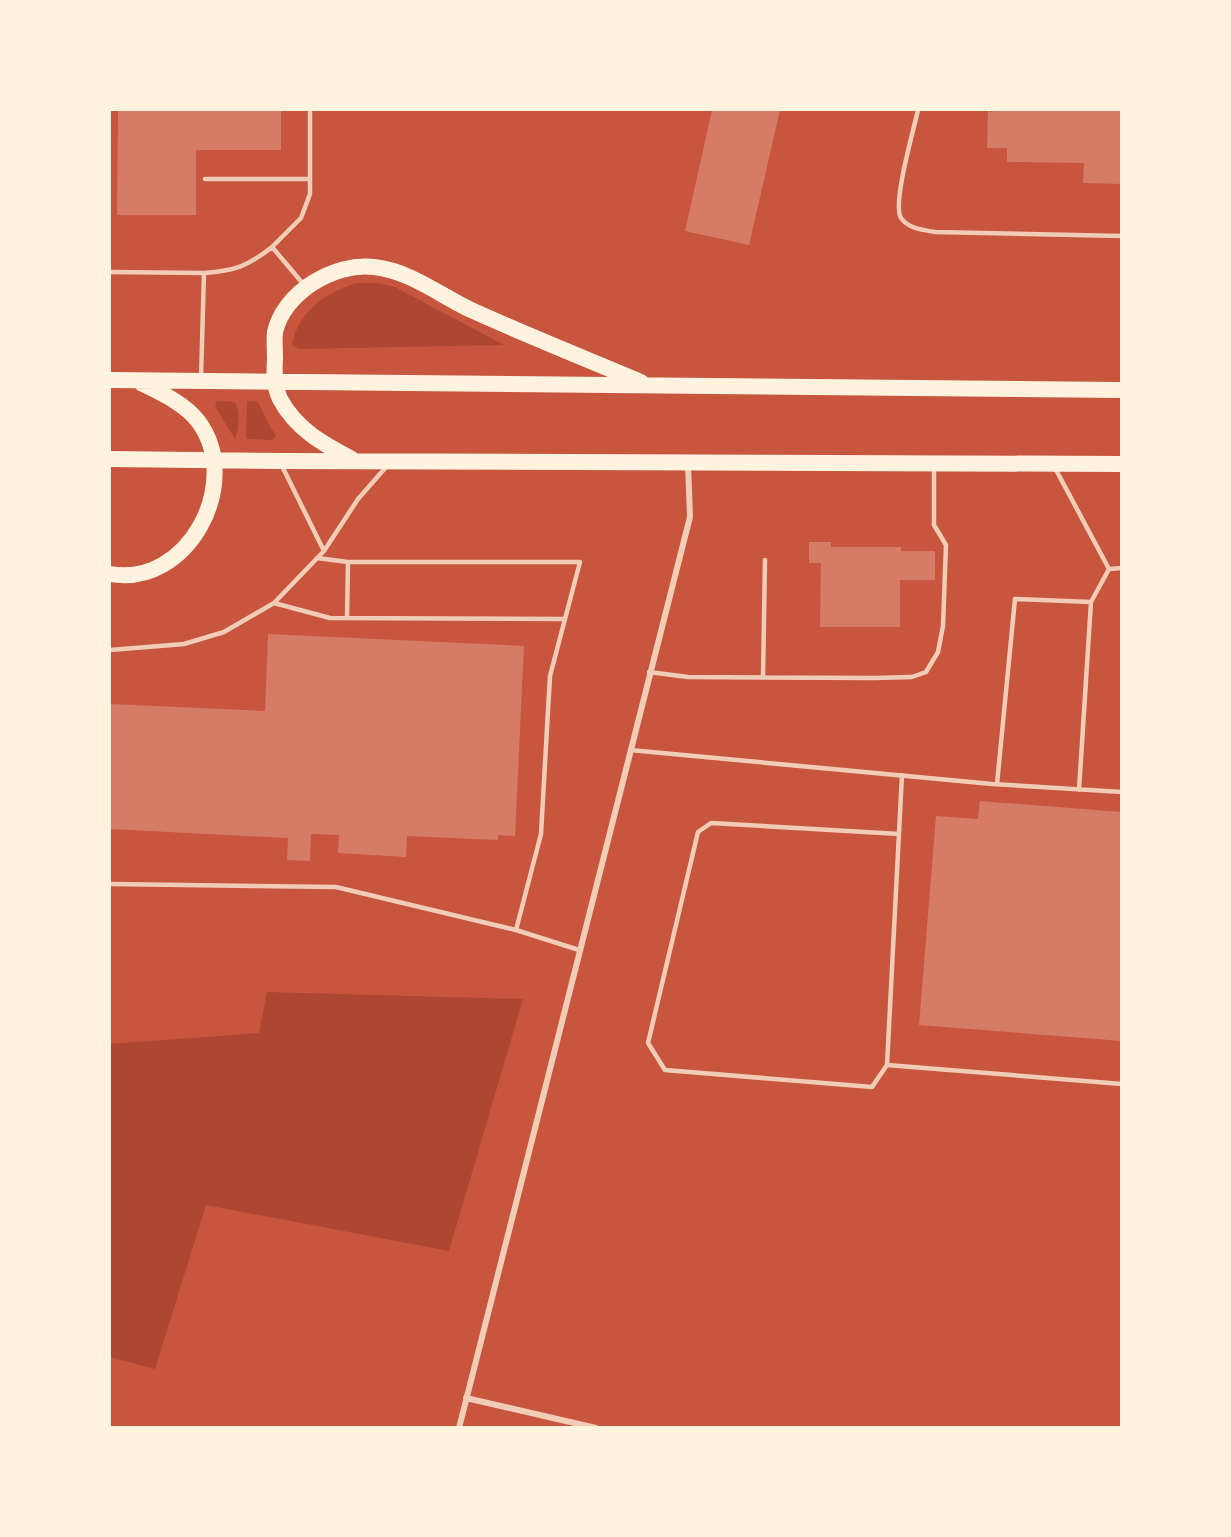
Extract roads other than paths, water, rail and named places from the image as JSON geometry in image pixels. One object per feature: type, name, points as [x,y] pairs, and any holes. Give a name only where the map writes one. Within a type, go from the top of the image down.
[{"type":"highway","points":[[356,461],[318,442],[294,420],[280,398],[274,382],[275,332],[284,313],[299,293],[323,276],[347,268],[372,267],[395,271],[421,282],[468,308],[649,386]]},
{"type":"highway","points":[[110,380],[1122,390]]},
{"type":"highway","points":[[110,574],[117,576],[137,574],[162,565],[178,554],[199,532],[210,504],[215,460],[210,443],[197,421],[172,399],[137,380]]},
{"type":"highway","points":[[110,459],[1122,464]]},
{"type":"street","points":[[459,1428],[690,517],[688,463]]},
{"type":"street","points":[[466,1398],[597,1428]]},
{"type":"lane","points":[[110,272],[227,272],[255,261],[301,218],[310,194],[310,110]]},
{"type":"lane","points":[[918,110],[899,194],[898,208],[902,219],[909,225],[920,230],[935,232],[1122,236]]},
{"type":"lane","points":[[205,179],[310,179]]},
{"type":"lane","points":[[272,247],[307,288]]},
{"type":"lane","points":[[200,381],[204,273]]},
{"type":"lane","points":[[280,461],[324,551]]},
{"type":"lane","points":[[110,650],[184,645],[224,632],[274,603],[324,551],[358,499],[391,462]]},
{"type":"lane","points":[[1052,463],[1109,569]]},
{"type":"lane","points":[[650,672],[688,677],[875,678],[912,677],[926,672],[938,652],[941,641],[946,545],[934,525],[934,464]]},
{"type":"lane","points":[[317,558],[348,562],[580,562],[550,676],[541,834],[516,930]]},
{"type":"lane","points":[[763,677],[765,560]]},
{"type":"lane","points":[[347,618],[348,562]]},
{"type":"lane","points":[[1109,569],[1122,568]]},
{"type":"lane","points":[[1078,790],[1091,602],[1109,569]]},
{"type":"lane","points":[[997,784],[1015,599],[1091,602]]},
{"type":"lane","points":[[274,603],[330,618],[564,619]]},
{"type":"lane","points":[[630,750],[997,784],[1122,792]]},
{"type":"lane","points":[[899,834],[711,823],[698,832],[648,1043],[665,1070],[872,1087],[887,1065],[899,834],[902,775]]},
{"type":"lane","points":[[110,884],[336,886],[516,930],[579,950]]},
{"type":"lane","points":[[887,1065],[1122,1084]]}]
